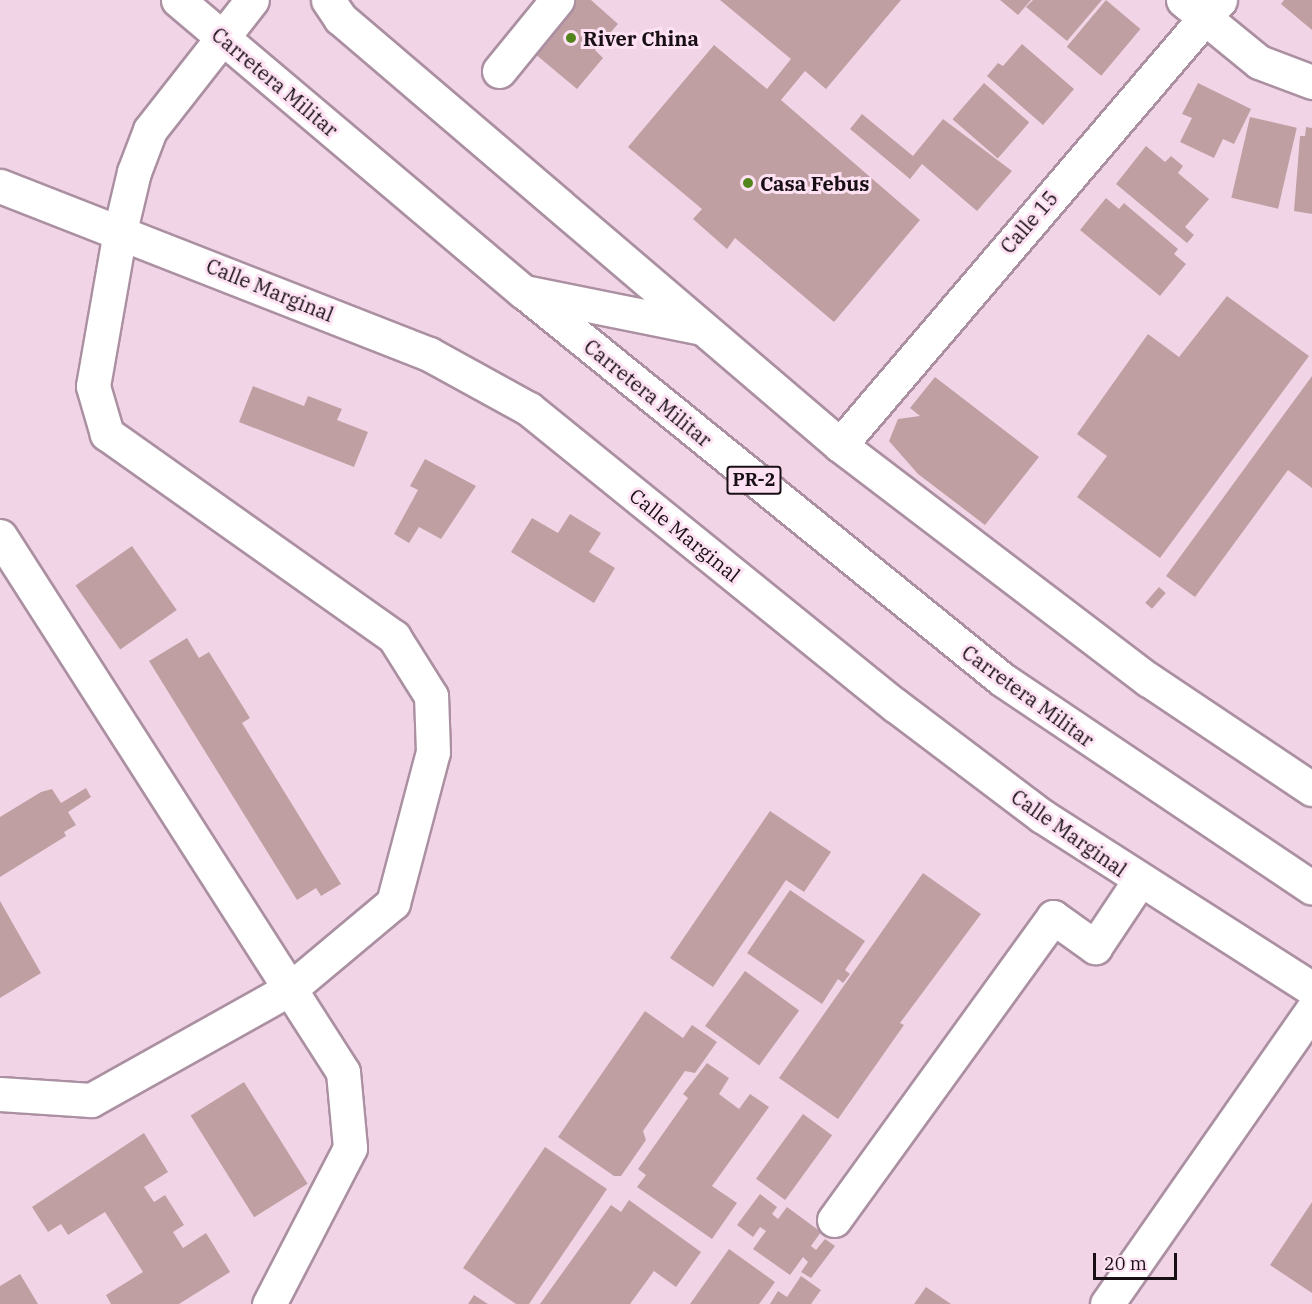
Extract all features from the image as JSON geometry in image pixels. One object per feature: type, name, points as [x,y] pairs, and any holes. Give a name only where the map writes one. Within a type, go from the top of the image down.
[{"type":"street","name":"Carretera Militar","points":[[178,0],[524,292],[1003,680],[1070,729],[1312,888]]},
{"type":"street","points":[[0,1094],[91,1100],[290,989],[393,903],[433,752],[431,696],[394,637],[107,434],[93,386],[120,231],[134,172],[150,130],[252,0]]},
{"type":"street","points":[[328,0],[340,18],[699,327],[840,445],[1149,680],[1312,789]]},
{"type":"street","points":[[499,71],[557,0]]},
{"type":"street","points":[[1202,6],[1259,62],[1312,82]]},
{"type":"street","name":"Calle 15","points":[[840,445],[1202,6]]},
{"type":"street","name":"Calle Marginal","points":[[0,186],[120,231],[429,354],[529,409],[895,705],[1042,816],[1139,881],[1312,989]]},
{"type":"street","points":[[524,292],[699,327]]},
{"type":"street","points":[[0,536],[343,1072],[350,1148],[268,1304]]},
{"type":"street","points":[[834,1220],[1053,917],[1095,947],[1139,881]]},
{"type":"street","points":[[1107,1304],[1312,1010]]},
{"type":"building","name":"River China","points":[[561,0],[591,0],[618,24],[595,50],[603,58],[577,89],[528,48]]},
{"type":"building","points":[[720,0],[901,0],[826,89],[805,71],[781,100],[920,220],[834,322],[735,238],[727,249],[693,219],[702,209],[628,147],[714,45],[767,89],[791,59]]},
{"type":"building","points":[[1000,0],[1031,0],[1018,15]]},
{"type":"building","points":[[1033,0],[1102,0],[1067,41],[1026,7]]},
{"type":"building","points":[[1106,0],[1140,29],[1101,76],[1067,47]]},
{"type":"building","points":[[1284,0],[1312,0],[1312,30],[1281,4]]},
{"type":"building","points":[[1022,44],[1074,89],[1043,125],[987,76],[998,63],[1003,66]]},
{"type":"building","points":[[984,83],[1029,122],[998,159],[953,119]]},
{"type":"building","points":[[1198,83],[1251,109],[1234,144],[1223,139],[1214,158],[1180,142],[1192,118],[1182,114]]},
{"type":"building","points":[[862,114],[913,156],[943,119],[1012,171],[977,211],[922,164],[910,179],[850,129]]},
{"type":"building","points":[[1250,117],[1297,128],[1278,209],[1231,198]]},
{"type":"building","points":[[1306,127],[1312,128],[1312,214],[1294,211],[1300,136],[1305,136]]},
{"type":"building","points":[[1146,146],[1165,162],[1171,156],[1183,166],[1178,173],[1209,199],[1185,227],[1194,235],[1187,243],[1116,184]]},
{"type":"building","points":[[1106,198],[1119,209],[1124,203],[1178,249],[1174,254],[1186,264],[1160,296],[1080,230]]},
{"type":"building","points":[[1227,296],[1309,356],[1160,558],[1077,497],[1107,456],[1077,434],[1148,334],[1179,357]]},
{"type":"building","points":[[1312,376],[1312,488],[1288,470],[1195,597],[1166,576]]},
{"type":"building","points":[[935,377],[1039,457],[985,525],[918,474],[889,441],[898,419],[920,416],[910,408]]},
{"type":"building","points":[[253,386],[304,406],[308,396],[342,409],[337,420],[368,432],[354,467],[239,422]]},
{"type":"building","points":[[425,459],[476,486],[441,539],[419,527],[409,543],[394,534],[418,490],[410,486]]},
{"type":"building","points":[[570,514],[601,533],[589,552],[615,568],[594,603],[511,552],[532,518],[558,533]]},
{"type":"building","points":[[132,546],[177,610],[120,649],[75,586]]},
{"type":"building","points":[[1159,587],[1166,593],[1152,609],[1145,603]]},
{"type":"building","points":[[187,638],[199,658],[209,652],[250,718],[242,723],[341,884],[321,896],[316,888],[297,900],[149,661]]},
{"type":"building","points":[[86,788],[91,797],[68,812],[76,825],[64,832],[66,836],[0,877],[0,817],[41,792],[52,789],[61,803]]},
{"type":"building","points":[[770,811],[831,852],[804,892],[786,880],[713,987],[670,958]]},
{"type":"building","points":[[923,873],[981,914],[900,1023],[904,1025],[838,1119],[779,1078]]},
{"type":"building","points":[[790,890],[865,941],[845,970],[850,974],[843,983],[838,979],[822,1004],[747,953]]},
{"type":"building","points":[[0,901],[41,973],[0,998]]},
{"type":"building","points":[[745,971],[799,1010],[759,1065],[705,1026]]},
{"type":"building","points":[[645,1011],[683,1038],[692,1025],[717,1042],[695,1073],[685,1071],[643,1131],[646,1140],[621,1176],[614,1176],[558,1137]]},
{"type":"building","points":[[707,1063],[729,1078],[719,1094],[739,1109],[750,1094],[769,1107],[712,1186],[737,1203],[712,1239],[637,1187],[646,1175],[638,1169],[688,1098],[683,1094]]},
{"type":"building","points":[[244,1082],[308,1184],[254,1217],[191,1115]]},
{"type":"building","points":[[803,1114],[832,1135],[785,1200],[756,1179]]},
{"type":"building","points":[[144,1133],[168,1172],[144,1187],[154,1202],[165,1195],[184,1225],[173,1232],[183,1248],[206,1233],[230,1272],[179,1304],[111,1304],[106,1295],[143,1272],[105,1212],[68,1235],[61,1224],[48,1232],[32,1207]]},
{"type":"building","points":[[545,1147],[607,1189],[529,1304],[516,1304],[463,1268]]},
{"type":"building","points":[[760,1194],[777,1207],[772,1214],[778,1219],[787,1207],[821,1232],[811,1246],[816,1250],[825,1239],[835,1246],[811,1278],[801,1272],[808,1262],[803,1257],[790,1275],[753,1249],[766,1231],[760,1227],[753,1237],[737,1225]]},
{"type":"building","points":[[629,1200],[701,1252],[676,1287],[654,1271],[630,1304],[540,1304],[611,1205],[621,1212]]},
{"type":"building","points":[[1312,1202],[1312,1293],[1270,1265]]},
{"type":"building","points":[[729,1249],[775,1282],[759,1304],[690,1304]]},
{"type":"building","points":[[20,1274],[38,1304],[0,1304],[0,1286]]},
{"type":"building","points":[[801,1276],[821,1290],[811,1304],[770,1304],[778,1291],[787,1297]]},
{"type":"building","points":[[926,1287],[951,1304],[914,1304]]},
{"type":"building","points":[[474,1295],[488,1304],[468,1304]]},
{"type":"place","name":"River China","points":[[571,38]]},
{"type":"place","name":"Casa Febus","points":[[748,183]]}]
